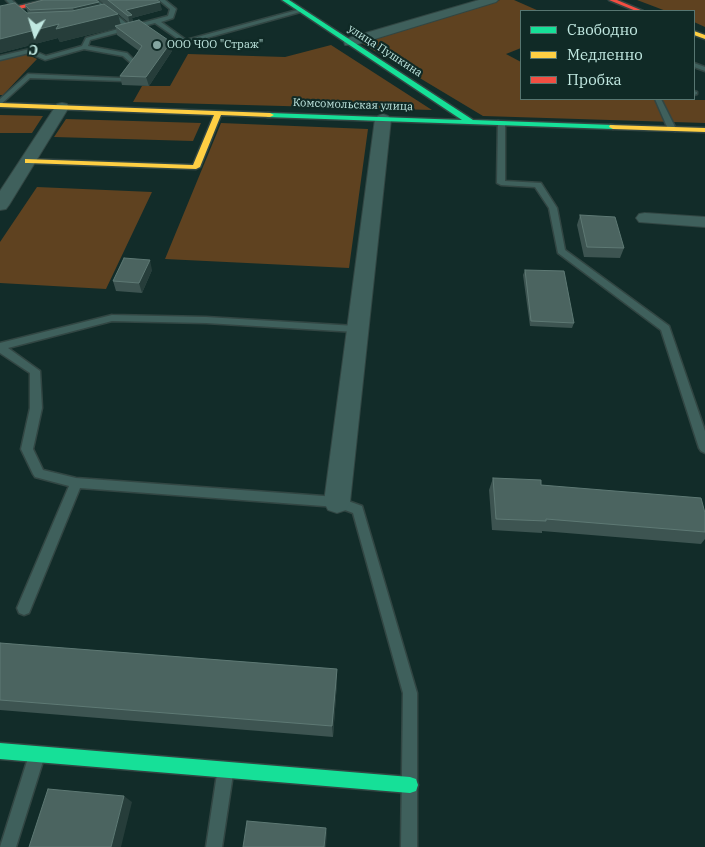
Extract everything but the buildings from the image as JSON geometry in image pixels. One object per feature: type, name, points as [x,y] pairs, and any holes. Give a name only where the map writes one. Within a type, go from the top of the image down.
[{"type":"street","points":[[0,12],[52,0]]},
{"type":"street","name":"улица Пушкина","points":[[285,0],[471,122]]},
{"type":"street","points":[[350,42],[492,0]]},
{"type":"street","points":[[612,0],[637,10]]},
{"type":"street","name":"Комсомольская улица","points":[[0,104],[62,108],[705,130]]},
{"type":"street","points":[[0,205],[62,108]]},
{"type":"street","points":[[28,161],[196,167],[218,113]]},
{"type":"street","points":[[337,502],[356,329],[383,119]]},
{"type":"street","points":[[645,218],[705,222]]},
{"type":"street","points":[[0,751],[410,785]]},
{"type":"lane","points":[[94,0],[129,28]]},
{"type":"lane","points":[[84,47],[88,39],[171,17],[173,9],[162,0]]},
{"type":"lane","points":[[156,21],[185,42],[301,11]]},
{"type":"lane","points":[[101,14],[109,12]]},
{"type":"lane","points":[[28,76],[122,80],[134,63],[124,54],[84,47],[45,58],[39,64]]},
{"type":"lane","points":[[0,58],[30,51],[45,58]]},
{"type":"lane","points":[[0,104],[33,70]]},
{"type":"lane","points":[[658,100],[672,129]]},
{"type":"lane","points":[[501,123],[501,183],[538,185],[553,208],[562,251],[665,328],[705,448]]},
{"type":"lane","points":[[0,348],[112,318],[206,320],[356,329]]},
{"type":"lane","points":[[0,348],[35,372],[36,408],[27,449],[38,474],[76,483],[337,502],[358,510],[410,693],[409,847]]},
{"type":"lane","points":[[24,608],[76,483]]},
{"type":"lane","points":[[8,847],[37,754]]},
{"type":"lane","points":[[214,847],[225,770]]},
{"type":"shaded area","points":[[500,0],[514,0],[537,10],[520,10],[520,48],[506,54],[520,61],[520,100],[705,100],[705,123],[483,116],[358,41]]},
{"type":"shaded area","points":[[637,0],[705,0],[705,27],[695,22],[695,10],[663,10]]},
{"type":"shaded area","points":[[331,45],[432,110],[133,102],[142,86],[170,86],[188,54],[285,57]]},
{"type":"shaded area","points":[[26,54],[37,59],[3,95],[0,95],[0,60]]},
{"type":"shaded area","points":[[0,115],[43,116],[32,133],[0,133]]},
{"type":"shaded area","points":[[66,119],[201,123],[193,141],[54,137]]},
{"type":"shaded area","points":[[221,123],[368,129],[349,268],[165,259]]},
{"type":"shaded area","points":[[37,187],[152,192],[106,289],[0,283],[0,242]]},
{"type":"traffic: fast","points":[[285,0],[471,122]]},
{"type":"traffic: fast","points":[[270,115],[613,127]]},
{"type":"traffic: fast","points":[[0,751],[410,785]]},
{"type":"traffic: slow","points":[[695,33],[705,37]]},
{"type":"traffic: slow","points":[[0,105],[270,115]]},
{"type":"traffic: slow","points":[[28,161],[196,167],[218,113]]},
{"type":"traffic: slow","points":[[613,127],[705,130]]},
{"type":"traffic: jam","points":[[0,12],[52,0]]},
{"type":"traffic: jam","points":[[612,0],[637,10]]},
{"type":"place","name":"ООО ЧОО \"Страж\"","points":[[157,45]]}]
